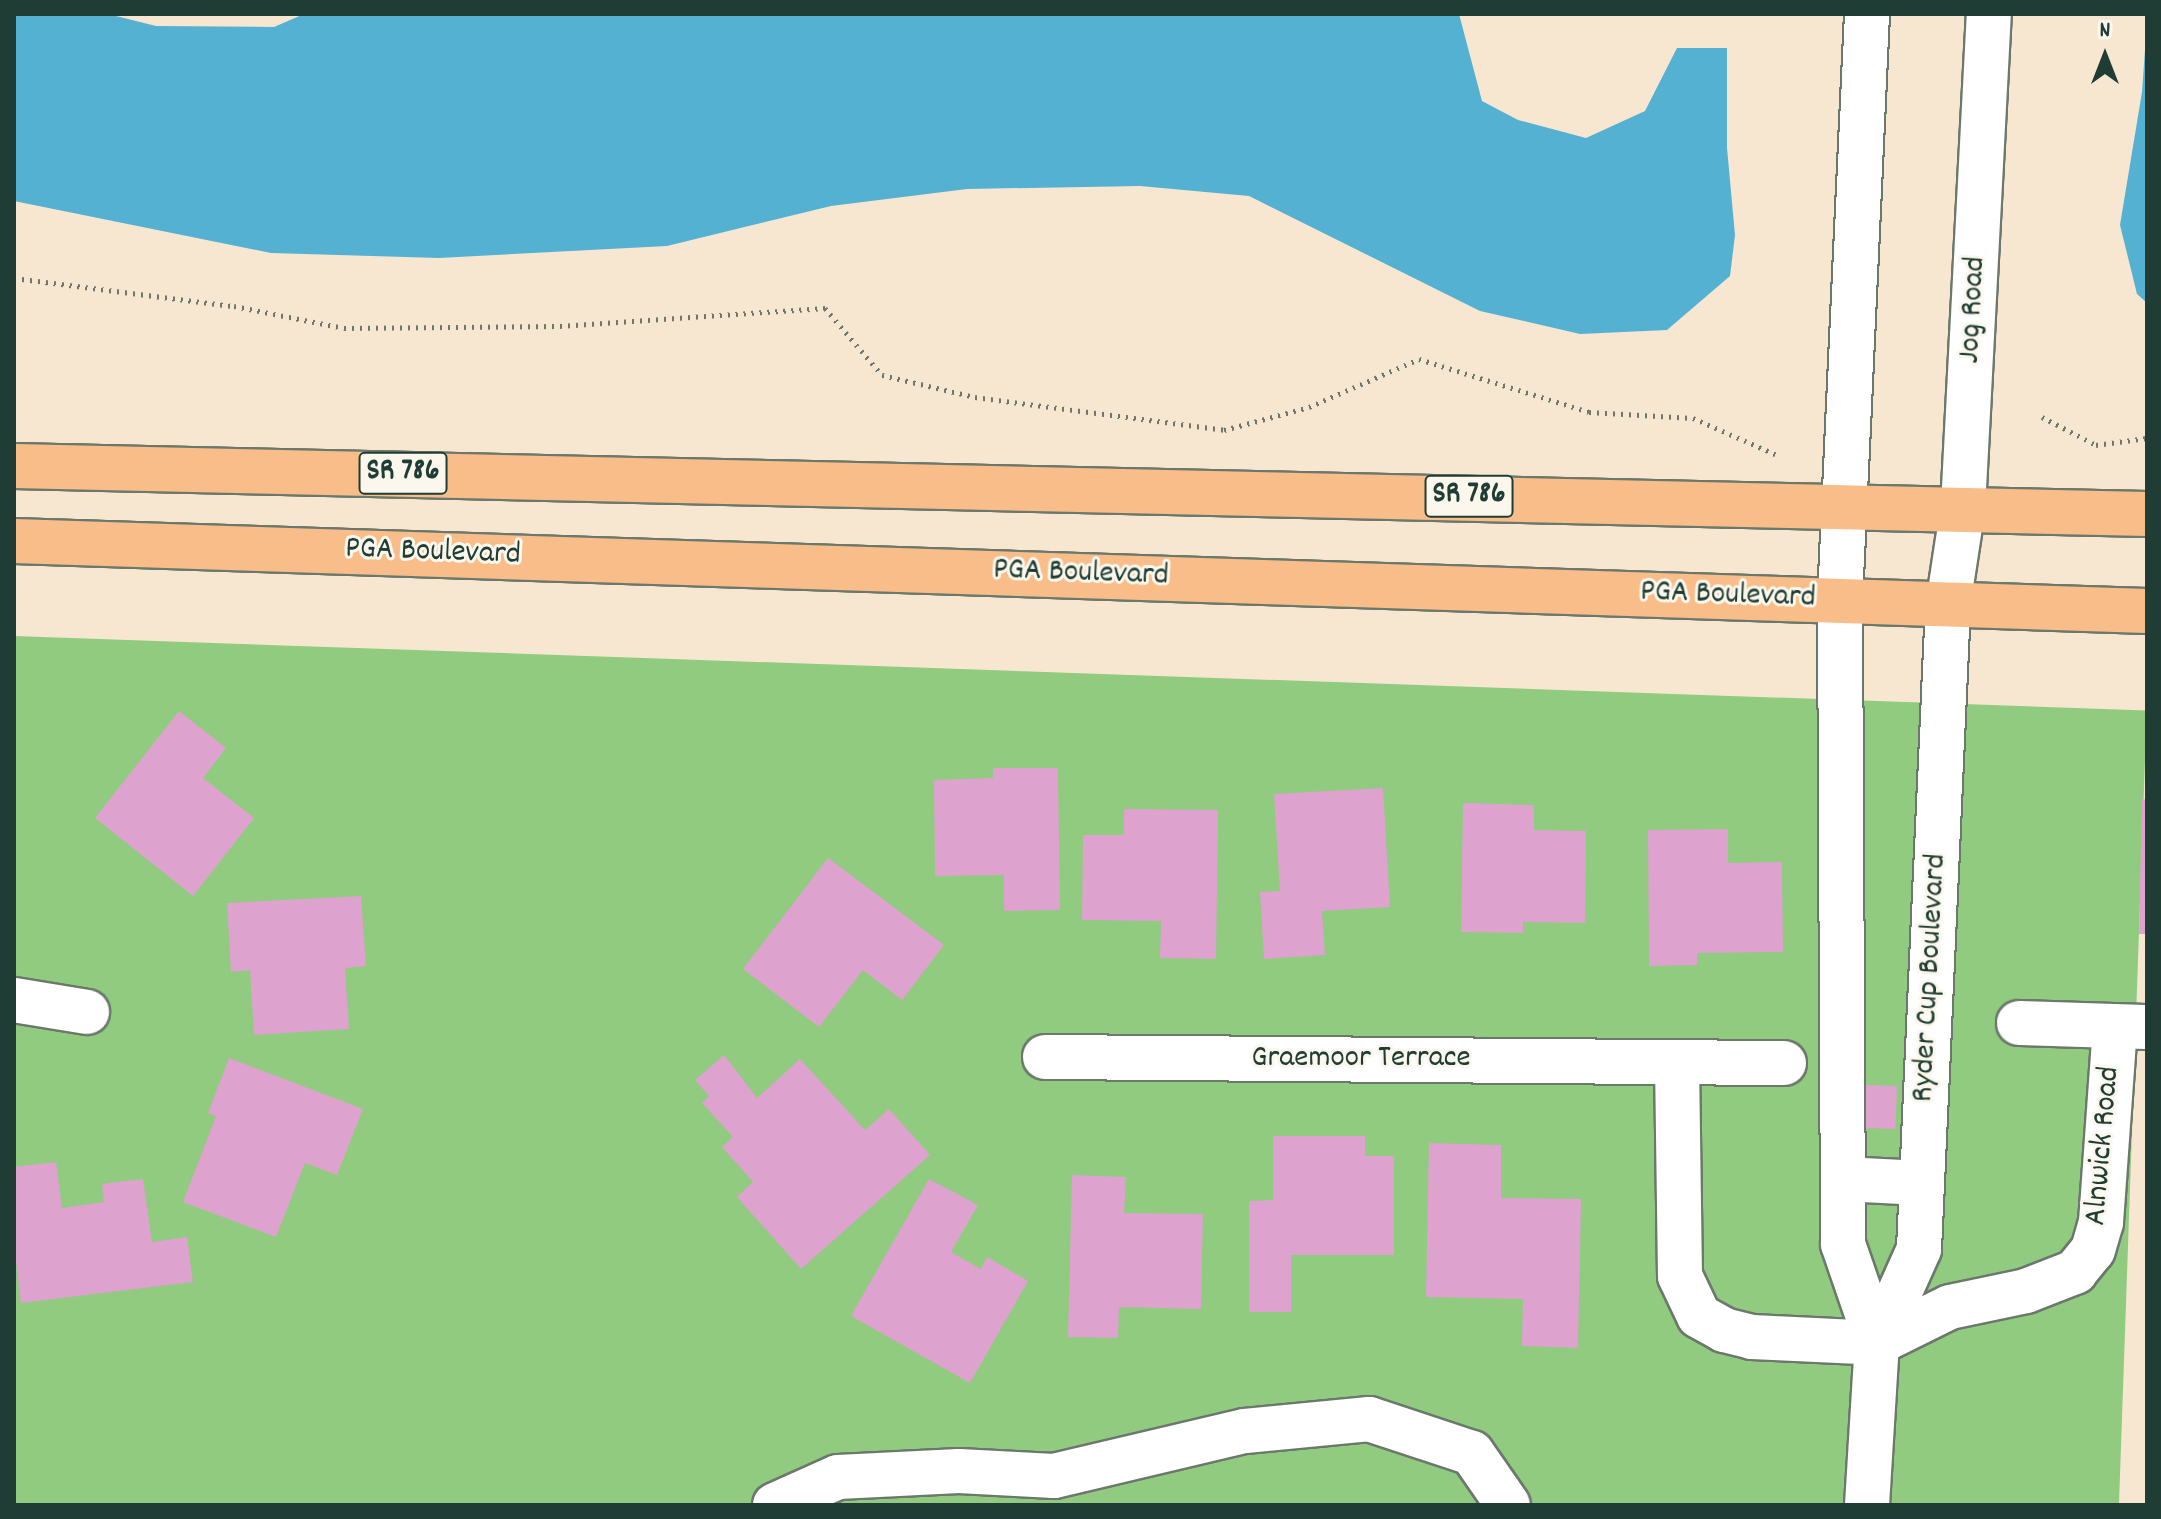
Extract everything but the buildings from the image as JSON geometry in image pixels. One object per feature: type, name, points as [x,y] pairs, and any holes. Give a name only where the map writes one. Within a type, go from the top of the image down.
[{"type":"main road","name":"SR 786","points":[[14,466],[1843,504],[2147,514]]},
{"type":"main road","name":"PGA Boulevard","points":[[14,541],[2147,611]]},
{"type":"street","points":[[1840,600],[1867,14]]},
{"type":"street","name":"Jog Road","points":[[1948,605],[1963,507],[1989,14]]},
{"type":"street","name":"Ryder Cup Boulevard","points":[[1840,600],[1843,1244],[1877,1343]]},
{"type":"street","name":"Ryder Cup Boulevard","points":[[1867,1505],[1877,1343],[1919,1249],[1948,605]]},
{"type":"street","points":[[14,1000],[87,1012]]},
{"type":"street","name":"Ryder Cup Boulevard","points":[[1842,1005],[1818,1075],[1820,1258],[1859,1293]]},
{"type":"street","points":[[2019,1023],[2131,1027]]},
{"type":"street","name":"Alnwick Road","points":[[1877,1343],[1950,1307],[2026,1291],[2075,1272],[2093,1250],[2101,1222],[2131,1027]]},
{"type":"street","name":"Graemoor Terrace","points":[[1045,1057],[1784,1063]]},
{"type":"street","points":[[1677,1062],[1680,1276],[1699,1316],[1724,1330],[1752,1337],[1877,1343]]},
{"type":"street","points":[[1843,1179],[1922,1183]]},
{"type":"street","points":[[775,1505],[838,1477],[959,1471],[1054,1476],[1245,1431],[1369,1419],[1472,1453],[1508,1505]]},
{"type":"path","points":[[14,278],[234,306],[344,328],[560,326],[825,308],[882,375],[975,397],[1224,430],[1309,407],[1419,359],[1589,412],[1693,418],[1775,454]]},
{"type":"path","points":[[2042,417],[2096,445],[2147,438]]},
{"type":"green space","points":[[14,636],[2147,710],[2119,1505],[14,1505]]},
{"type":"water","points":[[14,14],[108,14],[156,26],[274,27],[304,14],[1459,14],[1482,101],[1518,120],[1586,138],[1645,111],[1677,48],[1727,48],[1727,148],[1735,235],[1730,276],[1667,330],[1580,334],[1480,311],[1249,196],[1140,186],[967,189],[831,206],[667,246],[439,258],[271,253],[14,201]]},
{"type":"water","points":[[2147,21],[2147,303],[2137,294],[2120,225],[2142,92]]}]
